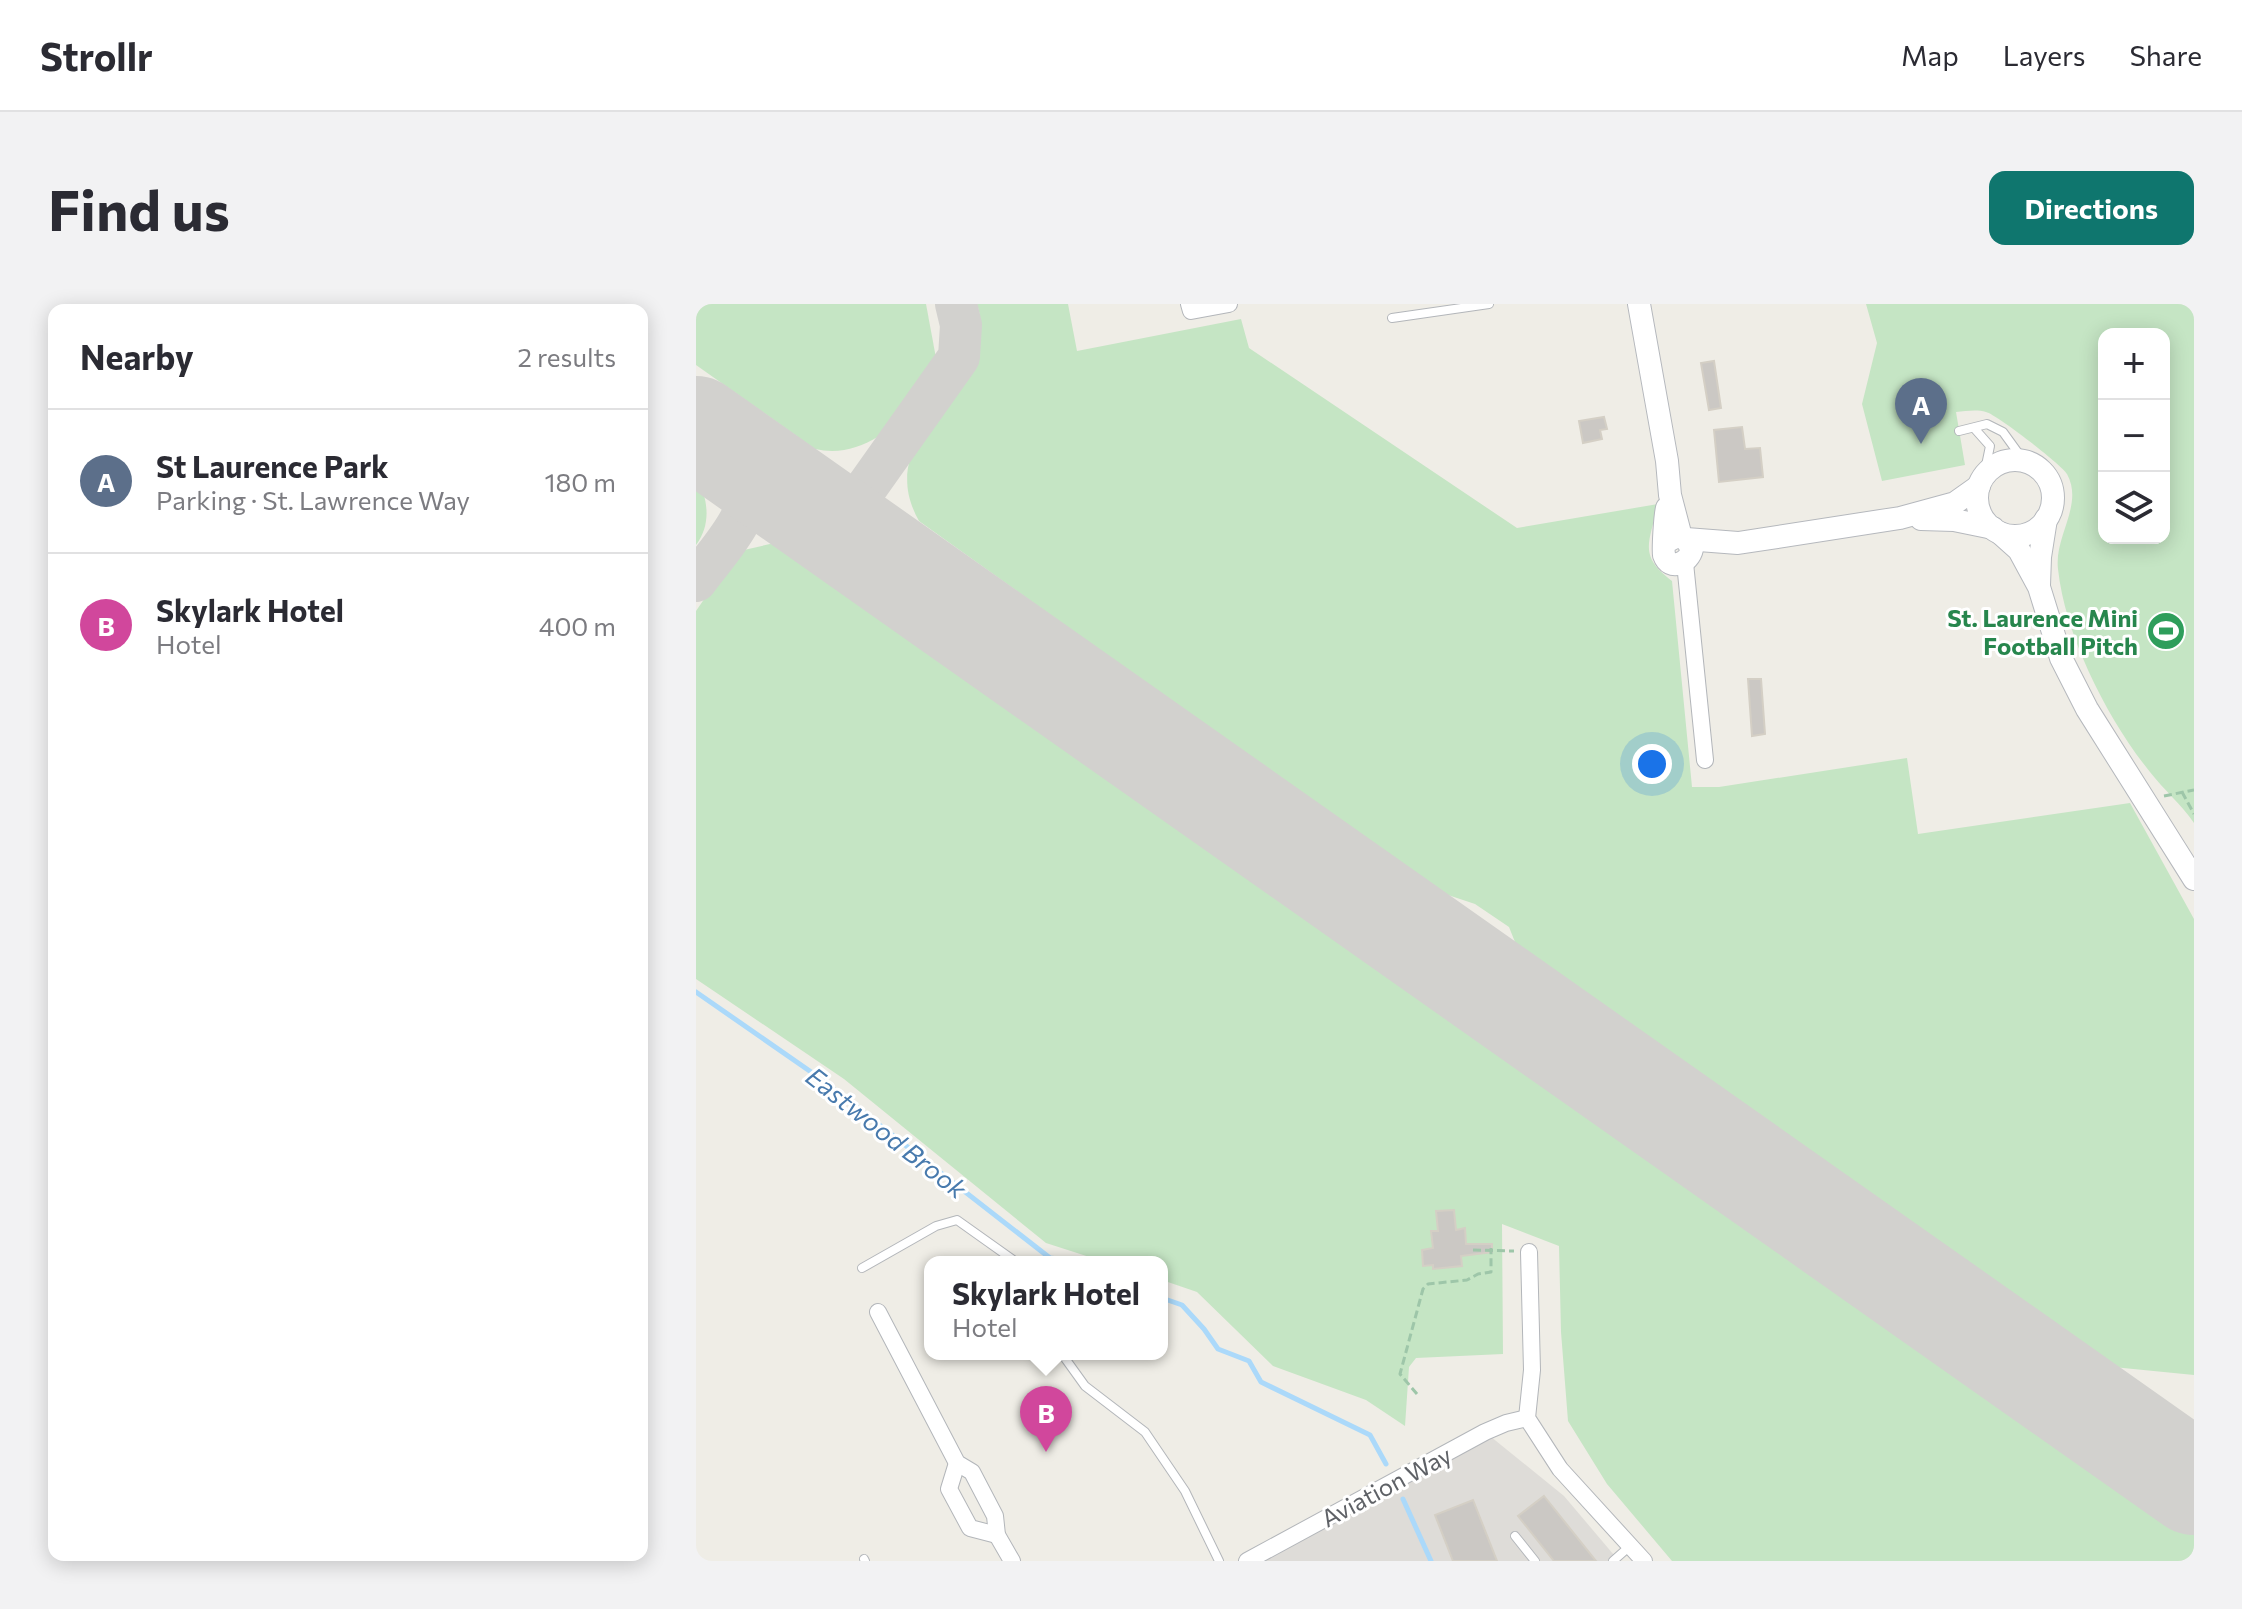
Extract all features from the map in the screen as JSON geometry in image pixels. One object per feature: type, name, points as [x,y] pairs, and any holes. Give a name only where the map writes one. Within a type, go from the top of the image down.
[{"type":"street","points":[[1190,308],[1229,304]]},
{"type":"street","points":[[1639,304],[1667,461],[1670,495],[1664,521],[1679,550],[1689,610],[1705,760]]},
{"type":"street","points":[[1679,550],[1900,518],[1955,503],[1982,481],[1994,465],[2006,460],[2024,461],[2043,472],[2051,485],[2053,501],[2046,519],[2039,587]]},
{"type":"street","points":[[1982,481],[1978,507],[1984,520],[2019,550],[2039,587],[2061,658],[2087,709],[2194,879]]},
{"type":"street","points":[[1900,518],[1954,520],[2016,536],[2032,532],[2046,519]]},
{"type":"street","points":[[1529,1252],[1532,1370],[1527,1418],[1560,1469],[1644,1561]]},
{"type":"street","points":[[878,1312],[957,1463],[972,1472],[995,1516],[997,1535],[1012,1561]]},
{"type":"street","name":"Aviation Way","points":[[1247,1561],[1485,1432],[1527,1418]]},
{"type":"street","points":[[957,1463],[949,1489],[970,1528],[997,1535]]},
{"type":"lane","points":[[1392,318],[1489,304]]},
{"type":"lane","points":[[1959,431],[1987,424],[2003,432],[2024,461]]},
{"type":"lane","points":[[1974,428],[1990,446],[1982,481]]},
{"type":"lane","points":[[862,1268],[936,1226],[957,1220],[1008,1256]]},
{"type":"lane","points":[[1066,1360],[1085,1386],[1145,1432],[1185,1491],[1219,1561]]},
{"type":"lane","points":[[1515,1536],[1535,1561]]},
{"type":"lane","points":[[1613,1561],[1630,1546]]},
{"type":"path","points":[[2182,792],[2194,814]]},
{"type":"path","points":[[1417,1394],[1400,1374],[1423,1289],[1428,1284],[1467,1280],[1491,1272],[1491,1248]]},
{"type":"path","points":[[1473,1250],[1491,1248],[1529,1252]]},
{"type":"shaded area","points":[[1485,1432],[1564,1496],[1619,1561],[1248,1561]]},
{"type":"green space","points":[[696,304],[926,304],[936,358],[879,436],[848,449],[815,449],[696,365]]},
{"type":"green space","points":[[977,304],[1068,304],[1077,351],[1241,319],[1249,348],[1517,528],[1658,504],[1649,547],[1654,563],[1672,581],[1692,787],[1719,787],[1907,758],[1918,834],[2130,803],[2194,919],[2194,1375],[2103,1366],[1993,1288],[1996,1282],[1828,1163],[1822,1170],[1517,947],[1509,927],[1475,904],[1439,892],[919,521],[908,488],[910,460],[922,434],[972,360],[980,334]]},
{"type":"green space","points":[[1866,304],[2194,304],[2194,823],[2155,779],[2119,728],[2091,676],[2069,622],[2058,569],[2060,545],[2071,509],[2071,486],[2067,474],[2002,421],[1986,412],[1971,410],[1956,412],[1965,465],[1882,481],[1862,404],[1877,343]]},
{"type":"green space","points":[[696,475],[703,493],[706,520],[696,545]]},
{"type":"green space","points":[[770,544],[801,547],[1417,981],[1430,1001],[1482,1029],[1943,1351],[1949,1345],[2194,1518],[2194,1561],[1672,1561],[1607,1484],[1568,1421],[1561,1332],[1559,1246],[1502,1224],[1503,1354],[1416,1358],[1409,1367],[1405,1426],[1366,1400],[1273,1366],[1197,1292],[1168,1282],[1168,1256],[1086,1256],[1046,1243],[844,1079],[696,979],[696,611],[733,557],[744,550]]},
{"type":"building","points":[[1714,361],[1721,408],[1709,410],[1701,363]]},
{"type":"building","points":[[1604,417],[1607,429],[1600,430],[1602,439],[1583,443],[1579,421]]},
{"type":"building","points":[[1742,427],[1745,449],[1760,448],[1763,477],[1719,482],[1714,430]]},
{"type":"building","points":[[1748,679],[1761,679],[1765,734],[1752,736]]},
{"type":"building","points":[[1454,1210],[1456,1230],[1465,1228],[1466,1244],[1492,1244],[1492,1252],[1461,1256],[1462,1266],[1433,1269],[1433,1265],[1423,1266],[1422,1250],[1433,1248],[1431,1231],[1438,1231],[1436,1211]]},
{"type":"building","points":[[1544,1496],[1596,1561],[1554,1561],[1518,1516]]},
{"type":"building","points":[[1473,1500],[1497,1561],[1453,1561],[1435,1515]]},
{"type":"waterway","name":"Eastwood Brook","points":[[696,992],[814,1074],[1047,1256]]},
{"type":"waterway","name":"Eastwood Brook","points":[[1168,1300],[1182,1305],[1218,1349],[1249,1361],[1261,1382],[1370,1435],[1386,1464]]},
{"type":"waterway","name":"Eastwood Brook","points":[[1403,1499],[1431,1561]]},
{"type":"taxiway","points":[[796,499],[832,507],[848,503],[864,491],[959,357],[961,325],[956,304]]},
{"type":"taxiway","points":[[696,581],[734,530],[748,500],[746,472],[731,452]]},
{"type":"taxiway","points":[[864,491],[860,520],[868,549]]},
{"type":"runway","points":[[696,428],[2194,1483]]},
{"type":"place","name":"St Laurence Park","points":[[1921,444]]},
{"type":"place","name":"St. Laurence Mini Football Pitch","points":[[2166,631]]},
{"type":"place","name":"Skylark Hotel","points":[[1046,1452]]}]
